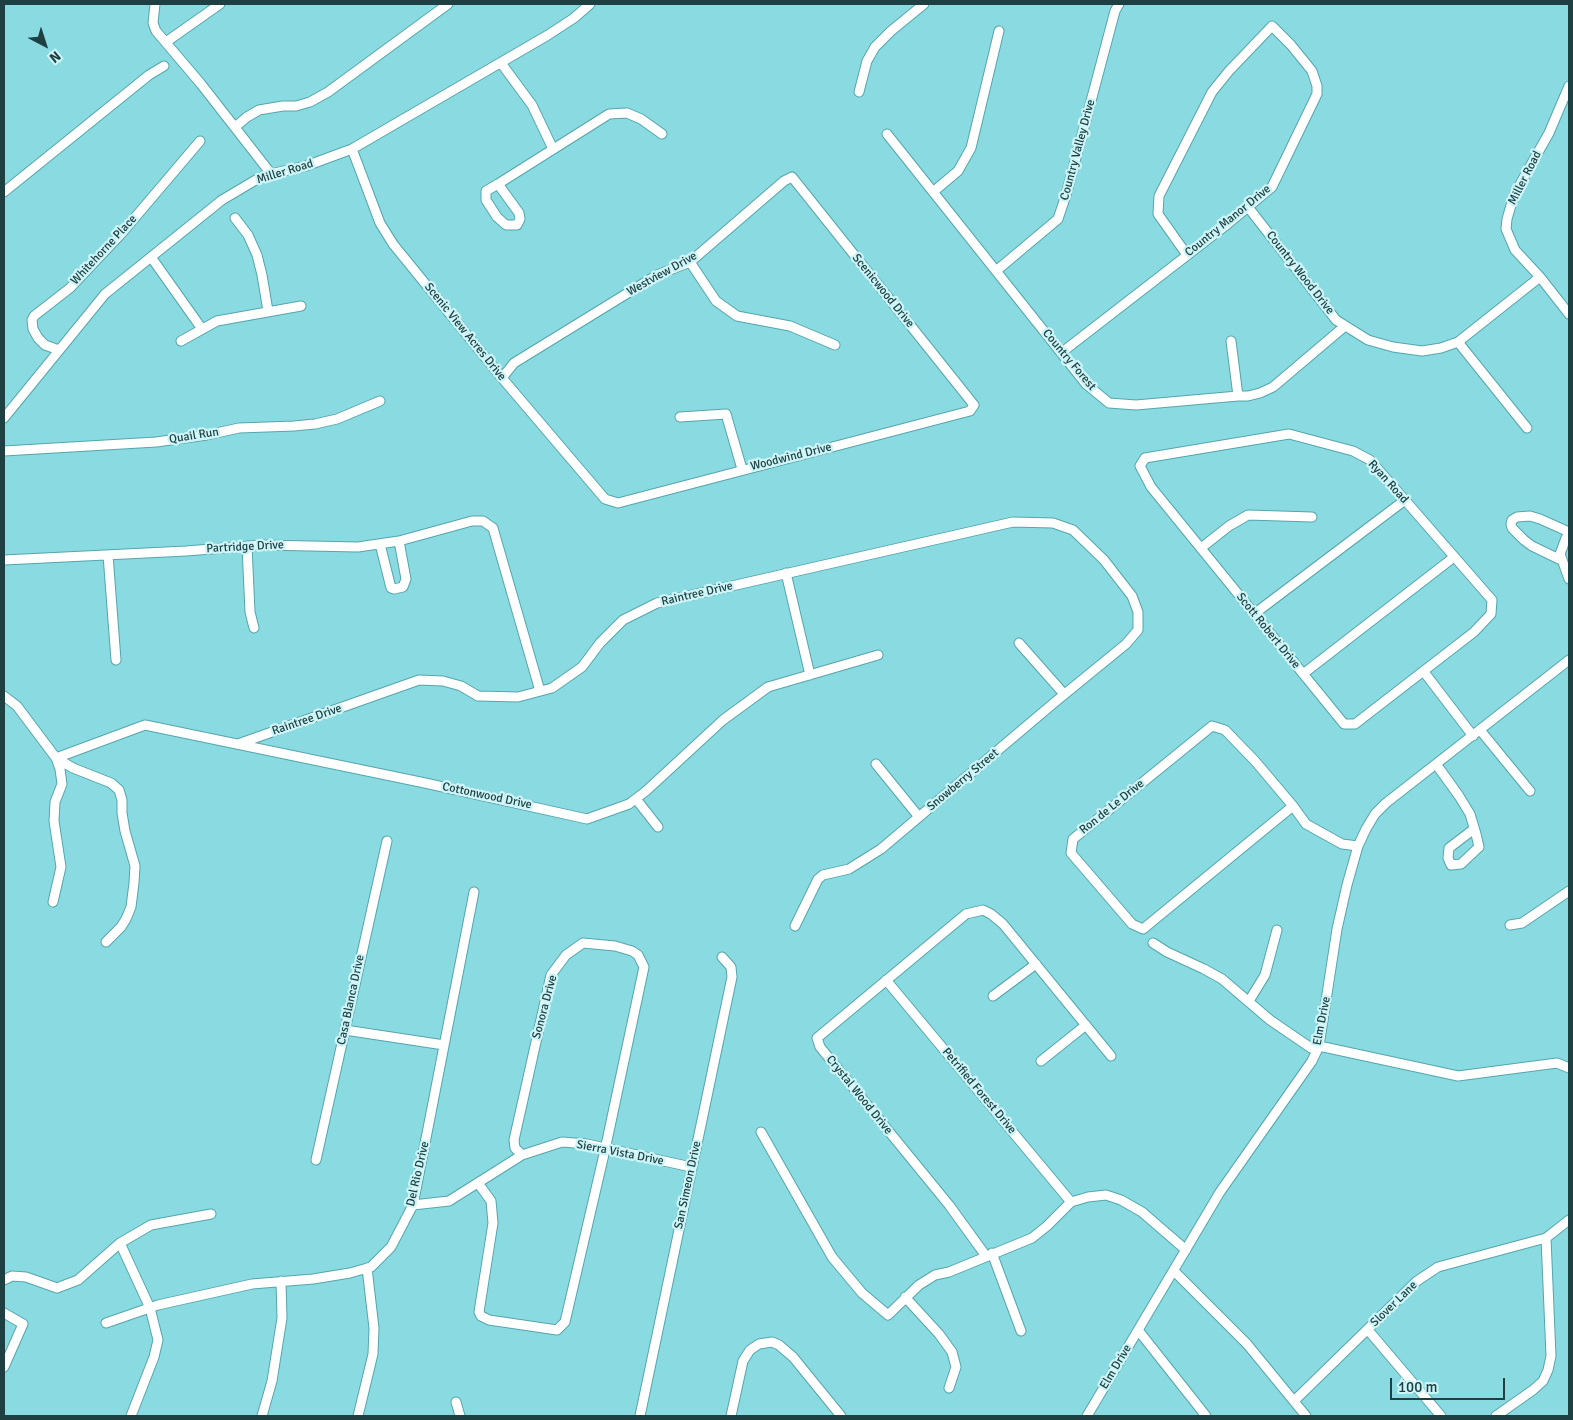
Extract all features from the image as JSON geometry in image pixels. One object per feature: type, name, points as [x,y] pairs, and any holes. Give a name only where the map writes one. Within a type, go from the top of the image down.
[{"type":"street","points":[[155,4],[153,24],[156,31],[272,175]]},
{"type":"street","points":[[166,42],[220,4]]},
{"type":"street","points":[[235,127],[259,110],[296,106],[310,102],[328,92],[448,4]]},
{"type":"street","name":"Miller Road","points":[[4,418],[105,294],[222,200],[254,181],[306,166],[352,149],[555,31],[590,4]]},
{"type":"street","points":[[859,92],[867,61],[875,47],[924,4]]},
{"type":"street","name":"Country Valley Drive","points":[[996,271],[1058,219],[1115,11],[1119,4]]},
{"type":"street","name":"Country Manor Drive","points":[[1061,352],[1187,255],[1272,187],[1317,94],[1317,86],[1312,71],[1272,26],[1228,71],[1212,92],[1159,196],[1158,214],[1187,255]]},
{"type":"street","points":[[933,192],[958,171],[971,148],[999,31]]},
{"type":"street","points":[[501,63],[532,105],[554,149]]},
{"type":"street","points":[[4,192],[149,75],[164,66]]},
{"type":"street","name":"Miller Road","points":[[1569,86],[1549,132],[1514,195],[1506,228],[1515,250],[1540,277],[1569,314]]},
{"type":"street","points":[[498,184],[519,213],[520,218],[516,225],[506,225],[497,217],[486,200],[486,191],[609,114],[627,113],[641,119],[662,134]]},
{"type":"street","name":"Country Forest","points":[[887,134],[1086,384],[1108,403],[1136,405],[1248,396],[1260,393],[1274,387],[1345,326]]},
{"type":"street","name":"Whitehorne Place","points":[[59,350],[45,345],[38,338],[33,329],[32,320],[34,316],[70,288],[121,234],[200,141]]},
{"type":"street","name":"Scenic View Acres Drive","points":[[352,149],[380,223],[393,244],[502,378],[605,499]]},
{"type":"street","name":"Westview Drive","points":[[502,378],[514,363],[656,275],[690,262],[784,181],[792,177]]},
{"type":"street","name":"Scenicwood Drive","points":[[792,177],[974,405]]},
{"type":"street","name":"Country Wood Drive","points":[[1248,207],[1336,320],[1368,340],[1393,347],[1422,351],[1441,348],[1458,342],[1540,277]]},
{"type":"street","points":[[235,218],[248,236],[257,255],[268,311]]},
{"type":"street","points":[[151,257],[202,329]]},
{"type":"street","points":[[690,262],[716,301],[737,316],[790,326],[835,345]]},
{"type":"street","points":[[181,340],[218,320],[301,306]]},
{"type":"street","points":[[1231,341],[1238,396]]},
{"type":"street","points":[[1458,342],[1527,428]]},
{"type":"street","name":"Quail Run","points":[[4,451],[156,442],[207,435],[239,428],[314,424],[337,418],[380,401]]},
{"type":"street","name":"Woodwind Drive","points":[[605,499],[618,503],[742,469],[970,411],[974,405]]},
{"type":"street","points":[[680,417],[726,414],[742,469]]},
{"type":"street","name":"Ryan Road","points":[[1145,458],[1289,434],[1353,451],[1370,460],[1492,600],[1491,614],[1474,632],[1424,672]]},
{"type":"street","name":"Scott Robert Drive","points":[[1145,458],[1140,466],[1151,487],[1344,724],[1355,724],[1424,672]]},
{"type":"street","points":[[1254,614],[1405,500]]},
{"type":"street","points":[[1201,548],[1229,526],[1248,515],[1312,517]]},
{"type":"street","points":[[1561,560],[1532,546],[1517,534],[1512,528],[1512,520],[1517,517],[1530,516],[1569,533],[1560,554],[1569,579]]},
{"type":"street","name":"Partridge Drive","points":[[4,560],[247,546],[358,547],[399,541],[472,521],[483,521],[493,528],[540,691]]},
{"type":"street","name":"Raintree Drive","points":[[238,744],[419,680],[443,681],[461,686],[478,696],[518,697],[552,688],[582,667],[600,643],[623,620],[657,603],[1014,522],[1053,523],[1073,530],[1104,560],[1132,596],[1138,612],[1138,630]]},
{"type":"street","points":[[380,544],[392,588],[394,589],[404,587],[406,579],[399,541]]},
{"type":"street","points":[[247,546],[250,612],[254,628]]},
{"type":"street","points":[[108,555],[116,660]]},
{"type":"street","points":[[1303,674],[1454,557]]},
{"type":"street","points":[[786,573],[810,675]]},
{"type":"street","name":"Snowberry Street","points":[[795,926],[818,879],[823,875],[849,870],[881,849],[1126,644],[1138,630]]},
{"type":"street","points":[[1019,643],[1064,694]]},
{"type":"street","name":"Cottonwood Drive","points":[[56,758],[146,725],[425,783],[586,819],[629,804],[636,799],[723,720],[768,688],[878,655]]},
{"type":"street","name":"Elm Drive","points":[[1087,1416],[1220,1192],[1312,1061],[1319,1046],[1337,929],[1347,884],[1358,846],[1366,829],[1381,808],[1568,664]]},
{"type":"street","points":[[1424,672],[1530,791]]},
{"type":"street","points":[[4,696],[17,706],[56,758],[60,769],[62,784],[55,802],[54,821],[61,868],[53,902]]},
{"type":"street","name":"Ron de Le Drive","points":[[1294,806],[1143,929],[1132,924],[1071,853],[1073,839],[1212,726],[1225,730],[1256,760],[1294,806],[1306,824],[1342,844],[1358,846]]},
{"type":"street","points":[[56,758],[73,768],[111,783],[119,790],[122,800],[125,832],[135,866],[133,891],[131,907],[126,919],[106,942]]},
{"type":"street","points":[[876,764],[919,817]]},
{"type":"street","points":[[1436,764],[1470,814],[1474,829]]},
{"type":"street","points":[[636,799],[658,827]]},
{"type":"street","name":"Casa Blanca Drive","points":[[316,1160],[386,841]]},
{"type":"street","points":[[1510,925],[1522,922],[1569,891]]},
{"type":"street","name":"Del Rio Drive","points":[[106,1323],[150,1308],[252,1284],[350,1273],[371,1267],[391,1247],[413,1205],[474,892]]},
{"type":"street","name":"Crystal Wood Drive","points":[[989,1254],[820,1047],[817,1038],[966,914],[983,910],[991,914],[1003,924],[1036,964]]},
{"type":"street","points":[[1249,1001],[1265,975],[1277,930]]},
{"type":"street","name":"Sonora Drive","points":[[522,1155],[515,1148],[514,1140],[551,975],[566,955],[583,943],[615,946],[632,951],[638,955],[644,967],[605,1150]]},
{"type":"street","points":[[1153,943],[1167,952],[1222,979],[1270,1020],[1311,1048],[1319,1046],[1458,1076],[1557,1063],[1569,1068]]},
{"type":"street","name":"San Simeon Drive","points":[[640,1416],[732,977],[731,967],[722,957]]},
{"type":"street","points":[[993,996],[1036,964],[1111,1056]]},
{"type":"street","name":"Petrified Forest Drive","points":[[886,980],[1071,1202]]},
{"type":"street","points":[[1041,1060],[1086,1025]]},
{"type":"street","points":[[345,1030],[444,1045]]},
{"type":"street","points":[[761,1132],[832,1257],[862,1293],[888,1315],[918,1284],[935,1275],[949,1272],[1032,1238],[1071,1202],[1088,1197],[1106,1195],[1121,1200],[1142,1212],[1186,1250]]},
{"type":"street","name":"Sierra Vista Drive","points":[[413,1205],[449,1201],[522,1155],[562,1142],[587,1144],[605,1150],[692,1167]]},
{"type":"street","points":[[478,1183],[490,1201],[493,1223],[479,1312],[481,1316],[489,1320],[557,1330],[565,1322],[605,1150]]},
{"type":"street","points":[[4,1280],[12,1276],[26,1278],[57,1288],[78,1280],[120,1243],[152,1225],[211,1214]]},
{"type":"street","name":"Slover Lane","points":[[1294,1401],[1417,1281],[1438,1267],[1546,1238],[1569,1220]]},
{"type":"street","points":[[1496,1416],[1533,1390],[1543,1380],[1548,1370],[1551,1356],[1546,1238]]},
{"type":"street","points":[[120,1243],[150,1308],[158,1340],[154,1358],[132,1416]]},
{"type":"street","points":[[989,1254],[1021,1331]]},
{"type":"street","points":[[358,1416],[373,1354],[374,1328],[366,1268]]},
{"type":"street","points":[[1174,1271],[1247,1344],[1306,1416]]},
{"type":"street","points":[[262,1416],[272,1381],[282,1318],[281,1281]]},
{"type":"street","points":[[905,1298],[939,1334],[952,1352],[956,1367],[949,1388]]},
{"type":"street","points":[[4,1313],[23,1324],[4,1367]]},
{"type":"street","points":[[1138,1330],[1206,1416]]},
{"type":"street","points":[[1368,1330],[1441,1416]]},
{"type":"street","points":[[732,1416],[743,1361],[750,1350],[759,1344],[772,1342],[779,1345],[793,1357],[841,1416]]},
{"type":"street","points":[[456,1402],[460,1416]]}]
